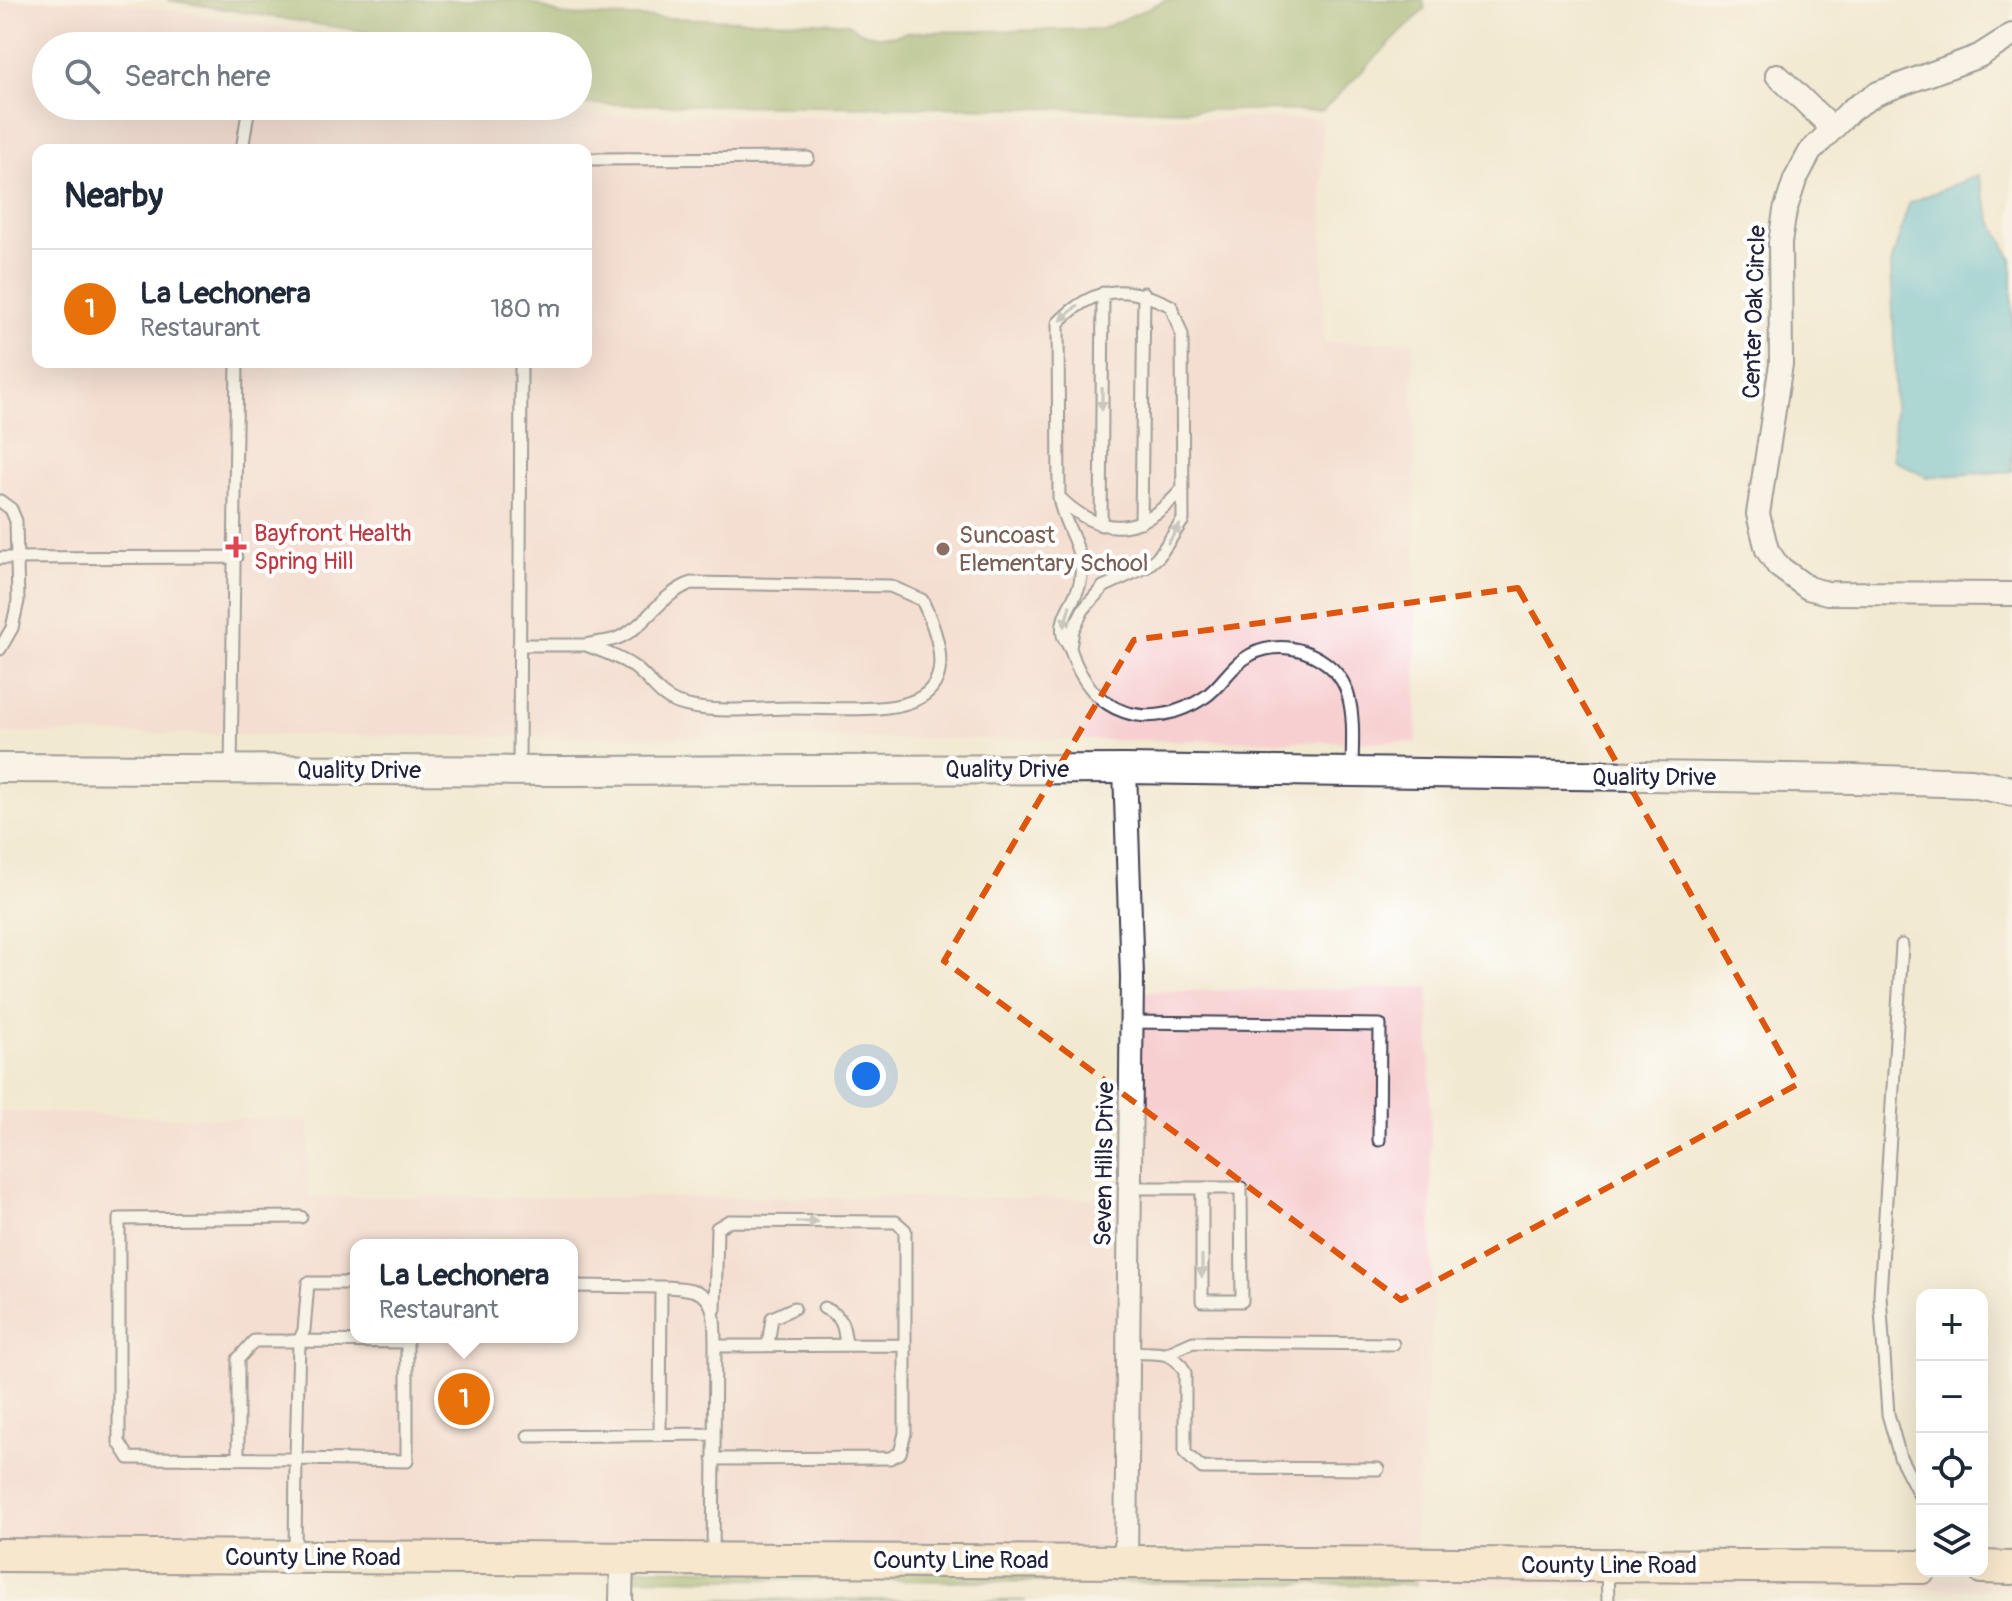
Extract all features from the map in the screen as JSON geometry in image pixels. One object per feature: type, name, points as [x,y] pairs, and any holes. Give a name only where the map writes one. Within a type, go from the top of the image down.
[{"type":"main road","name":"County Line Road","points":[[0,1555],[1916,1567]]},
{"type":"main road","points":[[1988,1567],[2012,1568]]},
{"type":"street","name":"Center Oak Circle","points":[[2012,35],[1959,65],[1878,93],[1831,127],[1810,152],[1795,180],[1783,221],[1781,364],[1775,424],[1758,514],[1767,550],[1793,579],[1827,593],[2012,594]]},
{"type":"street","points":[[1777,75],[1831,127]]},
{"type":"street","name":"Quality Drive","points":[[0,768],[519,771],[1125,769],[1854,779],[1971,783],[2012,791]]},
{"type":"street","name":"Seven Hills Drive","points":[[1125,769],[1131,1022],[1126,1561]]},
{"type":"street","points":[[621,1601],[622,1557]]},
{"type":"lane","points":[[243,144],[247,120]]},
{"type":"lane","points":[[592,159],[808,158]]},
{"type":"lane","points":[[1101,525],[1103,293]]},
{"type":"lane","points":[[1070,648],[1078,620],[1103,587],[1146,567],[1172,539],[1183,520],[1182,335],[1171,306],[1144,293],[1103,293],[1076,305],[1058,323],[1059,497],[1061,514],[1074,532],[1081,556],[1080,585],[1063,622],[1063,635],[1074,665],[1106,703],[1137,717],[1155,718],[1205,697],[1244,658],[1273,646],[1296,647],[1323,661],[1347,690],[1353,716],[1352,774]]},
{"type":"lane","points":[[1141,522],[1144,293]]},
{"type":"lane","points":[[231,769],[237,368]]},
{"type":"lane","points":[[519,771],[521,368]]},
{"type":"lane","points":[[1059,497],[1080,518],[1119,527],[1141,522],[1160,511],[1184,487]]},
{"type":"lane","points":[[0,501],[11,509],[16,521],[17,558],[16,615],[0,649]]},
{"type":"lane","points":[[0,558],[236,557]]},
{"type":"lane","points":[[519,645],[586,645],[619,638],[643,621],[669,592],[691,583],[890,586],[922,600],[938,634],[941,658],[935,685],[922,699],[908,705],[698,708],[661,696],[633,666],[586,645]]},
{"type":"lane","points":[[1902,945],[1880,1295],[1888,1414],[1900,1457],[1916,1488]]},
{"type":"lane","points":[[1131,1022],[1380,1025],[1379,1140]]},
{"type":"lane","points":[[1130,1188],[1202,1188],[1241,1188],[1242,1301],[1202,1301],[1202,1188]]},
{"type":"lane","points":[[301,1217],[119,1219],[119,1442],[129,1458],[407,1461],[407,1343]]},
{"type":"lane","points":[[713,1459],[890,1458],[900,1453],[905,1433],[905,1230],[896,1222],[729,1221],[717,1228],[713,1434],[713,1459],[713,1558]]},
{"type":"lane","points":[[295,1557],[299,1341],[304,1330],[308,1283],[350,1283]]},
{"type":"lane","points":[[578,1286],[687,1287],[701,1292],[715,1309]]},
{"type":"lane","points":[[660,1435],[661,1287]]},
{"type":"lane","points":[[768,1345],[772,1318],[794,1308]]},
{"type":"lane","points":[[824,1308],[838,1315],[844,1324],[846,1345]]},
{"type":"lane","points":[[238,1459],[238,1359],[254,1341],[350,1340]]},
{"type":"lane","points":[[1128,1353],[1168,1353],[1193,1342],[1393,1344]]},
{"type":"lane","points":[[715,1346],[905,1345]]},
{"type":"lane","points":[[1168,1353],[1181,1363],[1185,1373],[1185,1453],[1202,1468],[1378,1469]]},
{"type":"lane","points":[[528,1436],[713,1434]]},
{"type":"lane","points":[[1607,1565],[1608,1601]]},
{"type":"highlighted area","points":[[1518,588],[1798,1084],[1401,1300],[944,961],[1134,640]]},
{"type":"shaded area","name":"Suncoast Elementary School","points":[[0,0],[106,0],[306,32],[32,32],[32,120],[592,120],[592,116],[1322,119],[1324,342],[1413,342],[1417,742],[0,733]]},
{"type":"shaded area","points":[[1429,987],[1433,1320],[1413,1549],[0,1544],[0,1112],[308,1121],[309,1197],[1127,1198],[1130,992]]},
{"type":"shaded area","points":[[1415,1574],[2012,1579],[2012,1589],[1416,1585]]},
{"type":"green space","points":[[167,0],[526,0],[561,15],[847,23],[861,32],[883,36],[908,32],[1101,29],[1166,0],[1423,0],[1425,9],[1322,111],[592,104],[592,32],[367,32]]},
{"type":"green space","points":[[617,1568],[1415,1574],[1416,1585],[617,1578]]},
{"type":"green space","points":[[617,1598],[1026,1601],[617,1601]]},
{"type":"water","points":[[1978,175],[1992,221],[2012,259],[2012,471],[1926,477],[1893,459],[1895,360],[1891,264],[1909,203]]},
{"type":"place","name":"Bayfront Health Spring Hill","points":[[236,547]]},
{"type":"place","name":"Suncoast Elementary School","points":[[943,549]]},
{"type":"place","name":"La Lechonera","points":[[464,1399]]}]
